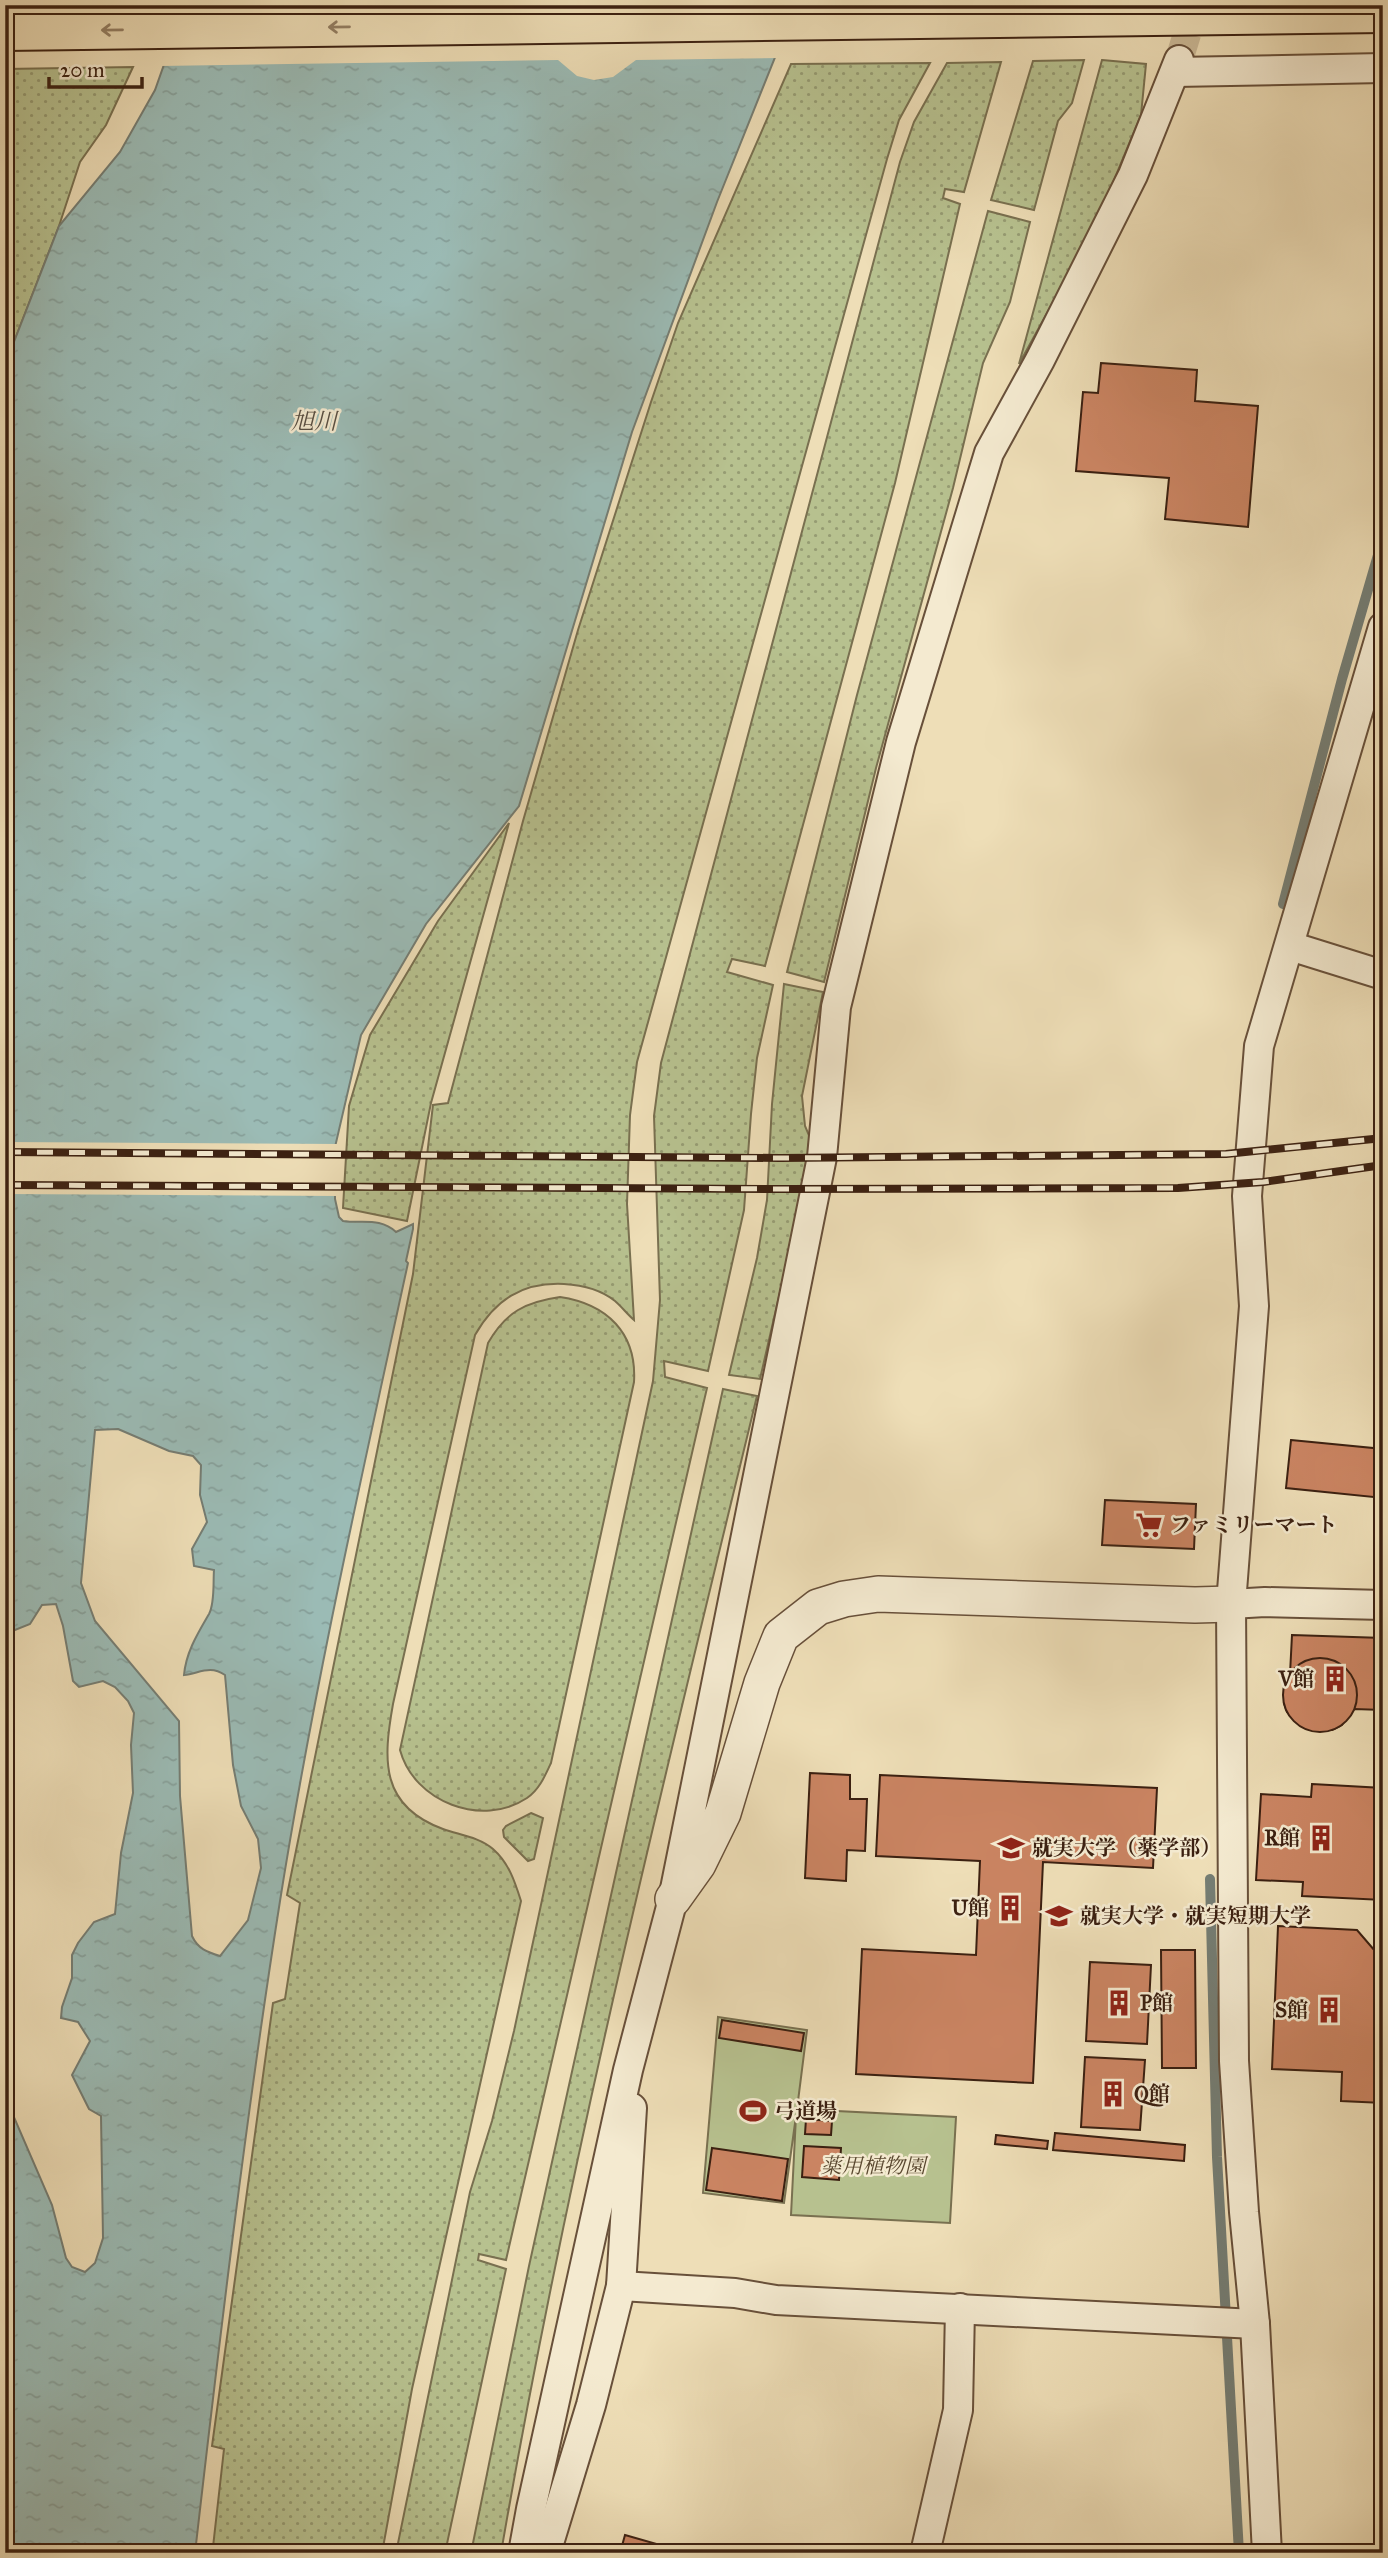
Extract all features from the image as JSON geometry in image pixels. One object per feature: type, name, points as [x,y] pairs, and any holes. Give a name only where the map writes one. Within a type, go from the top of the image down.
[{"type":"main road","points":[[5,31],[1383,13]]},
{"type":"street","points":[[523,2553],[628,2070],[673,1899],[820,1167],[836,1007],[901,742],[989,453],[1133,175],[1177,66],[1383,68]]},
{"type":"street","points":[[1266,2553],[1235,2323],[1244,2211],[1234,2062],[1231,1604],[1254,1306],[1247,1196],[1250,1134],[1259,1046],[1383,627]]},
{"type":"street","points":[[1290,946],[1383,975]]},
{"type":"street","points":[[673,1899],[698,1864],[723,1813],[762,1683],[781,1636],[818,1607],[844,1599],[878,1594],[1195,1605],[1265,1602],[1383,1605]]},
{"type":"street","points":[[546,2553],[591,2405],[621,2286],[633,2116],[628,2070]]},
{"type":"street","points":[[621,2286],[735,2293],[776,2300],[1235,2323]]},
{"type":"street","points":[[925,2553],[958,2410],[960,2308]]},
{"type":"green space","points":[[1084,60],[1072,103],[1058,121],[1034,210],[991,200],[1033,61]]},
{"type":"green space","points":[[1102,60],[1146,64],[1141,115],[1095,226],[1019,364]]},
{"type":"green space","points":[[1001,62],[964,192],[945,189],[943,198],[960,204],[895,483],[765,966],[732,959],[727,972],[773,985],[757,1058],[744,1210],[708,1371],[664,1361],[665,1377],[707,1388],[506,2260],[479,2254],[478,2260],[506,2269],[445,2553],[396,2553],[470,2192],[492,2121],[514,2031],[653,1381],[660,1300],[654,1116],[661,1063],[900,162],[914,122],[947,63]]},
{"type":"green space","points":[[930,63],[899,120],[887,159],[637,1062],[630,1115],[627,1204],[634,1320],[615,1301],[597,1291],[577,1285],[549,1284],[535,1286],[511,1296],[491,1312],[475,1335],[393,1704],[388,1762],[397,1794],[407,1808],[422,1819],[476,1839],[499,1854],[514,1880],[521,1901],[412,2389],[382,2553],[199,2553],[199,2547],[213,2547],[224,2449],[212,2446],[273,2003],[285,1999],[300,1903],[287,1895],[413,1274],[433,1105],[448,1103],[523,821],[578,630],[678,323],[791,64]]},
{"type":"green space","points":[[133,67],[106,125],[80,162],[59,226],[5,365],[5,69]]},
{"type":"green space","points":[[988,211],[1030,222],[1010,302],[983,363],[953,488],[876,768],[824,982],[787,972],[857,695]]},
{"type":"green space","points":[[509,823],[431,1103],[407,1221],[343,1208],[349,1106],[370,1035],[438,921]]},
{"type":"green space","points":[[784,984],[823,992],[802,1096],[805,1126],[811,1140],[800,1205],[760,1379],[729,1375],[757,1258],[767,1200],[772,1104]]},
{"type":"green space","points":[[560,1297],[592,1306],[616,1324],[630,1349],[634,1382],[551,1763],[538,1787],[527,1798],[509,1807],[471,1810],[434,1796],[419,1784],[400,1750],[488,1343],[502,1323],[518,1310]]},
{"type":"green space","points":[[723,1389],[757,1396],[619,1972],[556,2262],[501,2553],[471,2553],[529,2266]]},
{"type":"green space","points":[[531,1813],[543,1818],[534,1859],[528,1861],[504,1837],[503,1830]]},
{"type":"green space","name":"薬用植物園","points":[[718,2017],[807,2030],[797,2109],[956,2117],[950,2223],[791,2215],[796,2116],[784,2203],[703,2193]]},
{"type":"water","name":"旭川","points":[[185,5],[796,5],[717,202],[632,432],[519,806],[426,924],[361,1035],[335,1147],[335,1199],[339,1217],[343,1221],[384,1224],[396,1232],[413,1224],[413,1229],[323,1661],[293,1821],[234,2226],[195,2553],[5,2553],[5,2072],[13,2115],[52,2205],[66,2258],[72,2267],[85,2272],[95,2263],[103,2238],[101,2116],[89,2109],[72,2075],[90,2041],[78,2022],[61,2018],[72,1978],[72,1955],[78,1943],[94,1922],[115,1914],[121,1853],[133,1793],[131,1745],[134,1713],[128,1701],[115,1687],[103,1681],[79,1687],[73,1681],[56,1604],[42,1605],[30,1624],[5,1634],[5,365],[59,226],[120,152],[155,90]],"holes":[[[118,1429],[169,1451],[193,1456],[201,1465],[200,1495],[207,1522],[192,1549],[194,1566],[214,1570],[211,1609],[190,1651],[184,1675],[210,1670],[225,1675],[233,1765],[241,1806],[258,1839],[261,1868],[248,1920],[220,1956],[203,1949],[192,1936],[180,1796],[179,1721],[95,1621],[81,1583],[95,1430]]]},
{"type":"pier","points":[[181,5],[800,5],[779,58],[636,60],[613,77],[594,80],[577,76],[558,60],[160,66]]},
{"type":"pier","points":[[5,1142],[339,1144],[339,1196],[5,1194]]},
{"type":"building","points":[[1101,363],[1197,370],[1195,401],[1258,406],[1248,527],[1165,519],[1169,478],[1076,471],[1083,392],[1098,393]]},
{"type":"building","points":[[1291,1440],[1383,1449],[1383,1498],[1286,1488]]},
{"type":"building","name":"ファミリーマート","points":[[1105,1500],[1196,1504],[1194,1549],[1102,1545]]},
{"type":"building","name":"V館","points":[[1292,1635],[1383,1638],[1383,1710],[1354,1709],[1342,1725],[1332,1730],[1310,1730],[1301,1726],[1287,1712],[1284,1703],[1285,1683],[1290,1674]]},
{"type":"building","points":[[1320,1658],[1334,1661],[1346,1669],[1354,1681],[1357,1695],[1354,1709],[1346,1721],[1334,1729],[1320,1732],[1306,1729],[1294,1721],[1286,1709],[1283,1695],[1286,1681],[1294,1669],[1306,1661]]},
{"type":"building","points":[[810,1773],[850,1775],[850,1799],[867,1799],[865,1851],[847,1850],[846,1881],[805,1878]]},
{"type":"building","name":"U館","points":[[880,1775],[1157,1788],[1153,1868],[1043,1862],[1033,2083],[856,2074],[862,1949],[976,1955],[980,1861],[876,1856]]},
{"type":"building","name":"R館","points":[[1312,1784],[1383,1788],[1383,1900],[1302,1896],[1303,1882],[1256,1880],[1261,1794],[1311,1797]]},
{"type":"building","name":"S館","points":[[1278,1926],[1357,1930],[1375,1951],[1383,1952],[1383,2103],[1341,2101],[1342,2072],[1272,2069]]},
{"type":"building","points":[[1161,1950],[1195,1950],[1196,2068],[1162,2068]]},
{"type":"building","name":"P館","points":[[1090,1962],[1151,1965],[1147,2044],[1086,2041]]},
{"type":"building","points":[[722,2020],[804,2033],[801,2051],[719,2038]]},
{"type":"building","name":"Q館","points":[[1085,2057],[1145,2060],[1140,2130],[1081,2127]]},
{"type":"building","points":[[806,2119],[832,2121],[831,2135],[805,2134]]},
{"type":"building","points":[[1055,2133],[1185,2145],[1184,2161],[1053,2150]]},
{"type":"building","points":[[996,2135],[1048,2141],[1047,2149],[995,2144]]},
{"type":"building","points":[[804,2146],[841,2148],[839,2180],[802,2177]]},
{"type":"building","points":[[712,2148],[788,2159],[782,2201],[706,2190]]},
{"type":"building","points":[[625,2535],[688,2553],[620,2553]]},
{"type":"waterway","points":[[1283,904],[1342,679],[1383,538]]},
{"type":"waterway","points":[[1210,1879],[1217,2157],[1239,2553]]},
{"type":"tunnel","points":[[1179,60],[1196,5]]},
{"type":"railway","points":[[5,1152],[780,1158],[1226,1154],[1383,1138]]},
{"type":"railway","points":[[5,1185],[1178,1188],[1263,1182],[1383,1165]]},
{"type":"place","name":"ファミリーマート","points":[[1149,1525]]},
{"type":"place","name":"V館","points":[[1335,1679]]},
{"type":"place","name":"R館","points":[[1321,1838]]},
{"type":"place","name":"就実大学（薬学部）","points":[[1011,1848]]},
{"type":"place","name":"U館","points":[[1010,1908]]},
{"type":"place","name":"就実大学・就実短期大学","points":[[1059,1916]]},
{"type":"place","name":"P館","points":[[1119,2003]]},
{"type":"place","name":"S館","points":[[1329,2010]]},
{"type":"place","name":"Q館","points":[[1113,2094]]},
{"type":"place","name":"弓道場","points":[[753,2111]]}]
